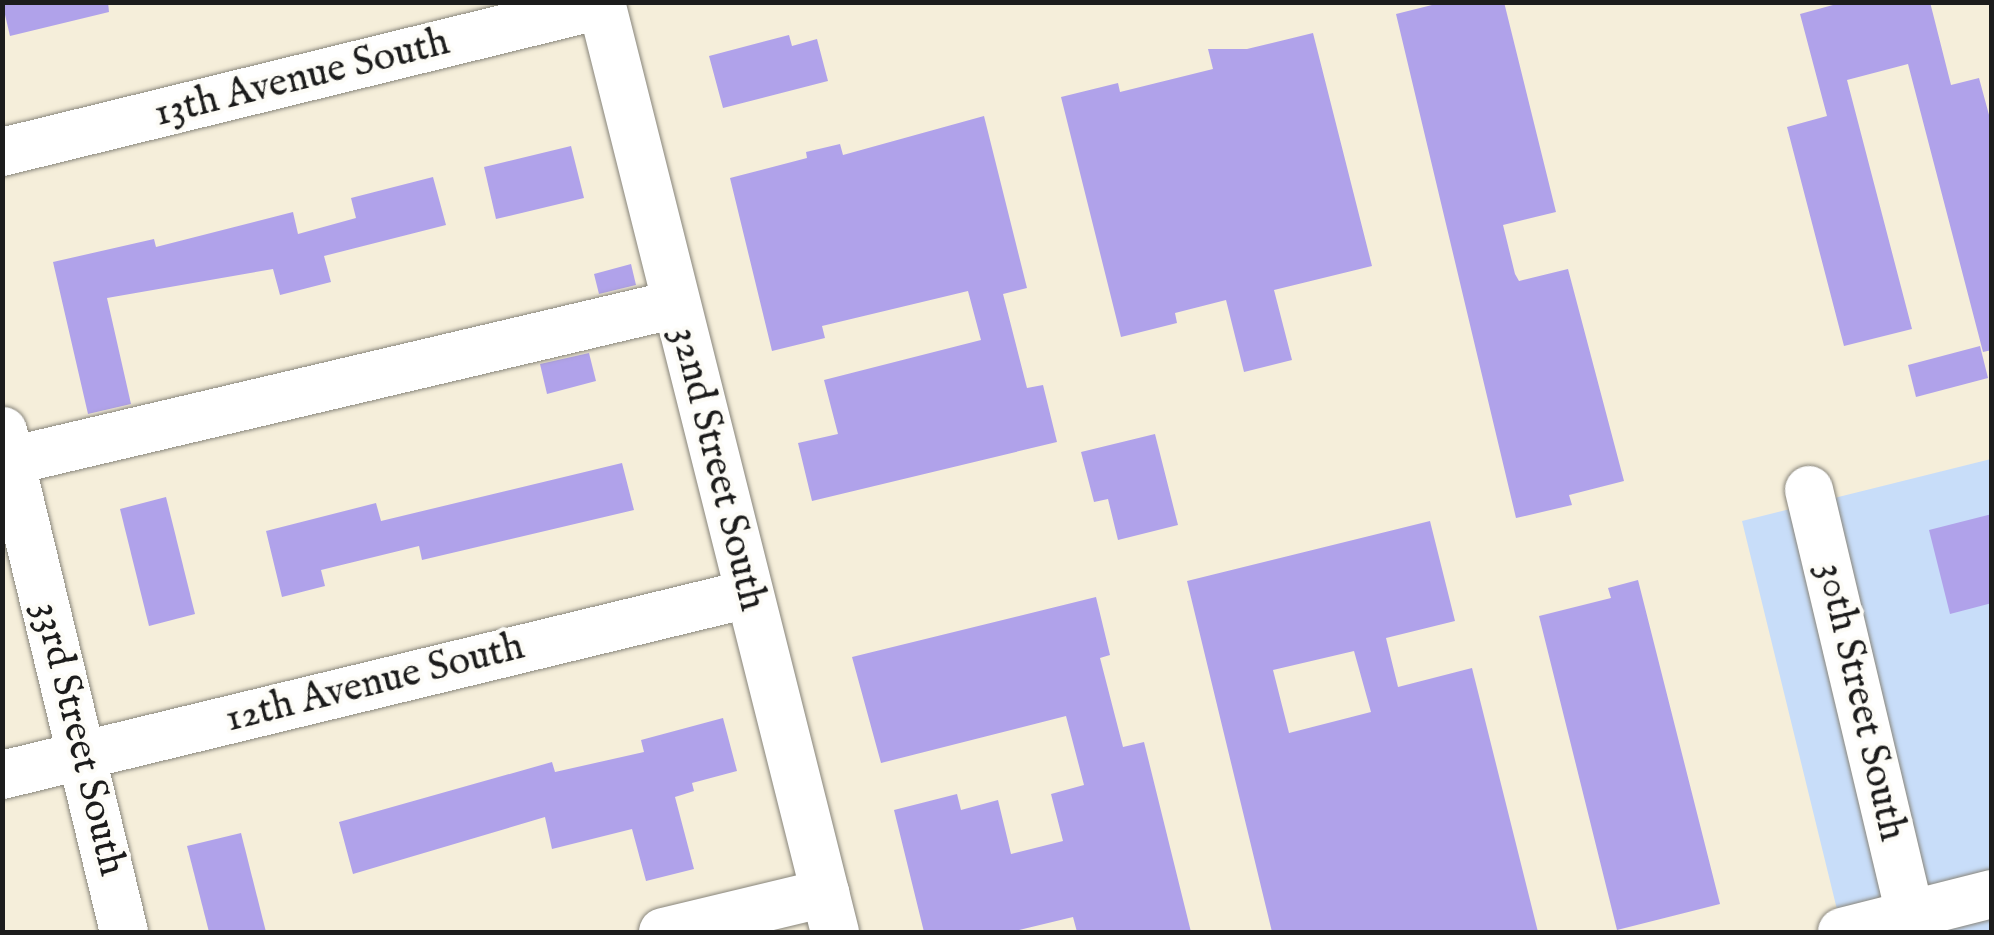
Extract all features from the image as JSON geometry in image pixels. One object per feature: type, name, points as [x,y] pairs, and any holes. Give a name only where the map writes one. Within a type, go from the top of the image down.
[{"type":"street","name":"13th Avenue South","points":[[2,152],[601,4]]},
{"type":"street","name":"32nd Street South","points":[[601,4],[830,913]]},
{"type":"street","points":[[5,451],[676,304]]},
{"type":"street","name":"33rd Street South","points":[[5,451],[124,932]]},
{"type":"street","name":"30th Street South","points":[[1810,490],[1910,914]]},
{"type":"street","name":"12th Avenue South","points":[[2,775],[748,594]]},
{"type":"street","points":[[1842,932],[1992,894]]},
{"type":"street","points":[[664,932],[830,913]]},
{"type":"shaded area","points":[[1991,459],[1991,932],[1835,932],[1842,930],[1742,521]]},
{"type":"building","points":[[2,2],[108,2],[109,12],[10,36]]},
{"type":"building","points":[[1444,2],[1504,2],[1556,212],[1503,225],[1515,274],[1519,281],[1568,269],[1624,481],[1569,495],[1572,505],[1516,518],[1396,14]]},
{"type":"building","points":[[1844,2],[1930,2],[1951,85],[1979,78],[1992,126],[1992,350],[1983,352],[1908,64],[1847,80],[1912,329],[1844,346],[1787,127],[1827,116],[1800,14]]},
{"type":"building","points":[[1313,33],[1372,266],[1274,290],[1292,360],[1244,372],[1226,300],[1175,313],[1177,323],[1121,337],[1061,97],[1118,83],[1120,92],[1213,69],[1208,49],[1247,49]]},
{"type":"building","points":[[789,35],[792,46],[817,39],[828,81],[723,108],[709,56]]},
{"type":"building","points":[[984,116],[1027,288],[1003,294],[1027,388],[1043,385],[1057,442],[812,501],[798,443],[838,434],[824,380],[981,340],[968,291],[822,326],[825,338],[772,351],[730,178],[807,158],[806,152],[840,144],[843,155]]},
{"type":"building","points":[[571,146],[584,198],[496,219],[484,167]]},
{"type":"building","points":[[433,177],[446,225],[324,256],[331,282],[280,295],[273,269],[107,298],[131,404],[88,414],[53,262],[154,239],[156,247],[293,212],[298,234],[356,218],[351,198]]},
{"type":"building","points":[[631,264],[636,285],[599,294],[594,274]]},
{"type":"building","points":[[1980,346],[1988,378],[1916,397],[1908,365]]},
{"type":"building","points":[[589,353],[596,381],[547,394],[540,364]]},
{"type":"building","points":[[1155,434],[1178,525],[1118,540],[1108,499],[1094,502],[1081,452]]},
{"type":"building","points":[[622,463],[634,510],[422,560],[419,546],[321,570],[325,586],[282,597],[266,531],[376,503],[381,521]]},
{"type":"building","points":[[166,497],[195,614],[149,626],[120,509]]},
{"type":"building","points":[[1992,514],[1992,603],[1950,614],[1929,530]]},
{"type":"building","points":[[1430,521],[1455,621],[1386,638],[1398,687],[1472,668],[1538,932],[1272,932],[1187,581]],"holes":[[[1354,651],[1371,712],[1289,733],[1273,670]]]},
{"type":"building","points":[[1638,580],[1720,904],[1617,930],[1539,616],[1611,598],[1608,588]]},
{"type":"building","points":[[1096,597],[1110,655],[1100,658],[1123,747],[1144,742],[1191,932],[1077,932],[1073,917],[1011,932],[924,932],[894,810],[957,794],[961,810],[998,800],[1011,854],[1063,841],[1051,794],[1084,785],[1066,716],[881,763],[852,657]]},
{"type":"building","points":[[723,718],[737,771],[692,783],[694,791],[675,797],[694,869],[646,881],[632,829],[552,849],[545,817],[353,874],[339,822],[552,762],[555,772],[644,752],[641,740]]},
{"type":"building","points":[[241,833],[266,932],[209,932],[187,846]]}]
